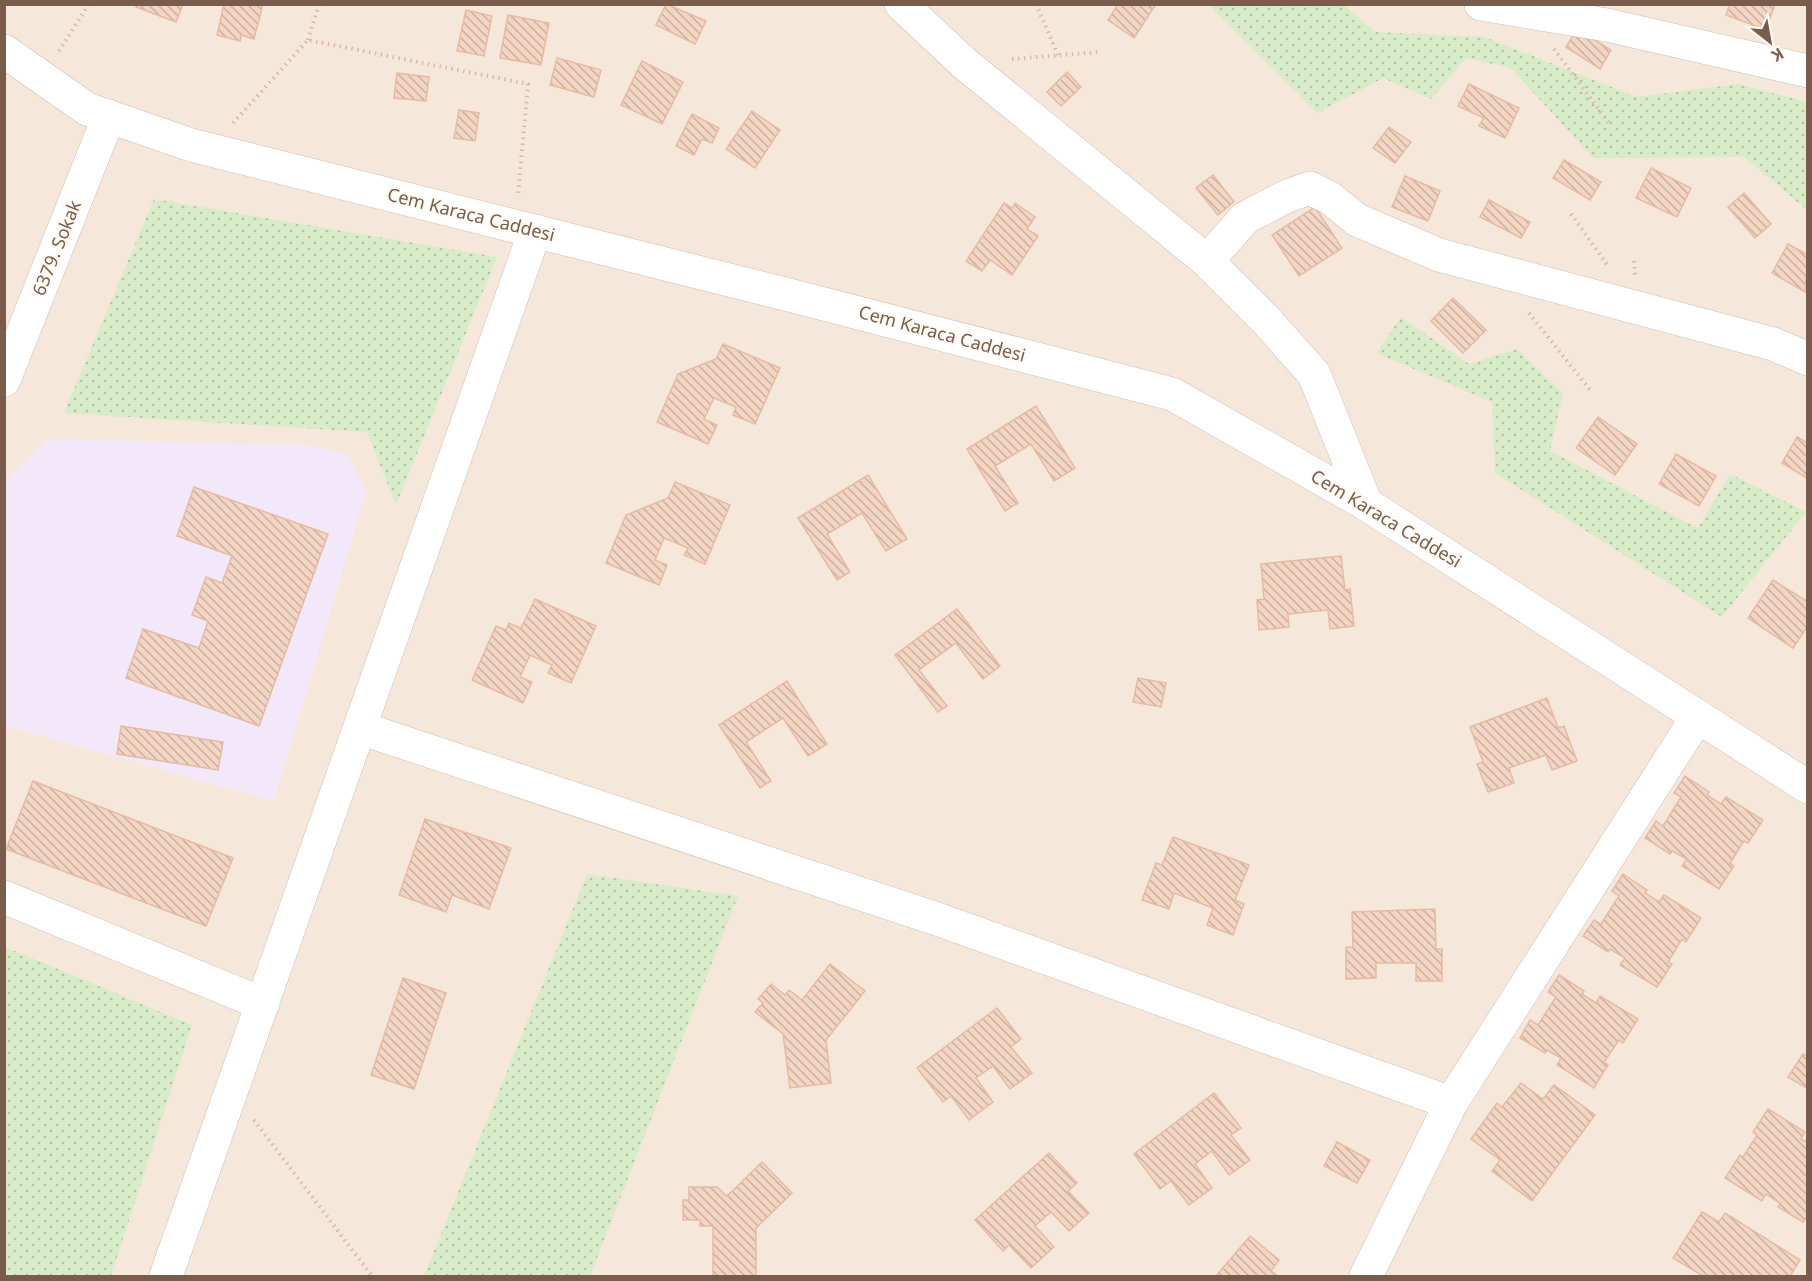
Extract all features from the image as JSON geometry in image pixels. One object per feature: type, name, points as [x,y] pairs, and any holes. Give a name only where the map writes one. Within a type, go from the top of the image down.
[{"type":"street","points":[[901,4],[964,63],[1207,261],[1265,318],[1314,374],[1366,504]]},
{"type":"street","points":[[1481,4],[1607,25],[1808,71]]},
{"type":"street","name":"Cem Karaca Caddesi","points":[[4,51],[87,109],[208,150],[1172,394],[1366,504],[1808,787]]},
{"type":"street","name":"6379. Sokak","points":[[4,380],[109,116]]},
{"type":"street","points":[[1207,261],[1245,218],[1287,196],[1310,188],[1330,198],[1357,220],[1439,255],[1773,344],[1808,360]]},
{"type":"street","points":[[166,1276],[360,728],[525,229]]},
{"type":"street","points":[[1366,1276],[1451,1103],[1698,716]]},
{"type":"street","points":[[360,728],[937,919],[1451,1103]]},
{"type":"street","points":[[4,897],[263,1004]]},
{"type":"path","points":[[43,78],[89,4]]},
{"type":"path","points":[[208,150],[308,40],[319,4]]},
{"type":"path","points":[[1036,4],[1058,55]]},
{"type":"path","points":[[1527,12],[1609,123]]},
{"type":"path","points":[[308,40],[528,84],[525,229]]},
{"type":"path","points":[[964,63],[1099,52]]},
{"type":"path","points":[[1571,214],[1638,308]]},
{"type":"path","points":[[1494,270],[1590,390]]},
{"type":"path","points":[[232,1091],[372,1276]]},
{"type":"shaded area","points":[[5,5],[1807,5],[1807,1276],[5,1276]]},
{"type":"shaded area","points":[[47,439],[309,445],[347,455],[366,491],[274,801],[5,726],[4,486],[7,479]]},
{"type":"green space","points":[[1209,5],[1344,5],[1375,32],[1485,37],[1637,97],[1738,84],[1807,102],[1807,210],[1744,157],[1593,158],[1511,68],[1466,58],[1431,99],[1383,78],[1318,113]]},
{"type":"green space","points":[[154,199],[497,257],[396,505],[367,432],[64,413]]},
{"type":"green space","points":[[1401,317],[1469,364],[1517,349],[1563,393],[1550,451],[1698,528],[1730,474],[1806,512],[1722,617],[1495,473],[1492,402],[1376,353]]},
{"type":"green space","points":[[587,874],[738,896],[590,1276],[424,1276]]},
{"type":"green space","points":[[5,947],[192,1025],[111,1276],[5,1276]]},
{"type":"building","points":[[137,4],[183,4],[176,22],[136,7]]},
{"type":"building","points":[[224,4],[263,4],[254,39],[241,35],[240,41],[217,35]]},
{"type":"building","points":[[666,4],[706,21],[695,44],[656,25]]},
{"type":"building","points":[[1118,4],[1156,4],[1134,38],[1108,20]]},
{"type":"building","points":[[1730,4],[1775,4],[1766,30],[1726,15]]},
{"type":"building","points":[[466,10],[492,16],[484,56],[457,51]]},
{"type":"building","points":[[508,15],[549,23],[541,65],[500,58]]},
{"type":"building","points":[[1577,29],[1611,50],[1600,69],[1566,47]]},
{"type":"building","points":[[557,58],[601,70],[594,97],[550,85]]},
{"type":"building","points":[[642,61],[683,82],[662,124],[621,105]]},
{"type":"building","points":[[1067,72],[1081,87],[1061,106],[1047,92]]},
{"type":"building","points":[[397,73],[429,77],[426,101],[394,98]]},
{"type":"building","points":[[1469,84],[1519,108],[1505,138],[1479,126],[1484,118],[1458,106]]},
{"type":"building","points":[[459,110],[479,113],[475,141],[454,138]]},
{"type":"building","points":[[752,111],[780,130],[755,168],[726,149]]},
{"type":"building","points":[[692,114],[719,128],[712,143],[702,139],[694,155],[676,146]]},
{"type":"building","points":[[1389,127],[1411,142],[1395,163],[1373,148]]},
{"type":"building","points":[[1564,160],[1601,182],[1590,200],[1553,178]]},
{"type":"building","points":[[1651,168],[1691,188],[1677,217],[1636,198]]},
{"type":"building","points":[[1213,175],[1234,202],[1218,215],[1196,188]]},
{"type":"building","points":[[1405,176],[1440,191],[1428,221],[1392,207]]},
{"type":"building","points":[[1744,193],[1771,224],[1755,238],[1728,207]]},
{"type":"building","points":[[1489,200],[1530,222],[1521,238],[1480,217]]},
{"type":"building","points":[[1004,203],[1012,208],[1015,203],[1035,217],[1027,229],[1038,236],[1012,275],[990,260],[982,271],[966,261]]},
{"type":"building","points":[[1315,207],[1342,248],[1299,276],[1272,235]]},
{"type":"building","points":[[1788,244],[1808,255],[1805,292],[1772,273]]},
{"type":"building","points":[[1453,298],[1486,330],[1463,353],[1431,321]]},
{"type":"building","points":[[723,344],[780,368],[755,424],[733,415],[736,407],[714,398],[704,419],[717,425],[708,444],[657,422],[678,374],[716,359]]},
{"type":"building","points":[[1036,406],[1075,468],[1054,481],[1031,444],[995,466],[1018,503],[1005,511],[967,449]]},
{"type":"building","points":[[1598,417],[1637,444],[1615,475],[1576,448]]},
{"type":"building","points":[[1797,437],[1808,443],[1808,479],[1782,463]]},
{"type":"building","points":[[1676,454],[1716,476],[1699,506],[1659,484]]},
{"type":"building","points":[[868,475],[907,539],[886,551],[862,513],[827,534],[850,572],[837,580],[798,518]]},
{"type":"building","points":[[675,482],[730,505],[705,564],[684,555],[688,548],[664,538],[655,560],[667,565],[659,585],[606,563],[626,515],[668,498]]},
{"type":"building","points":[[194,487],[328,534],[259,726],[126,678],[143,629],[199,648],[208,621],[192,615],[206,577],[222,583],[232,556],[177,536]]},
{"type":"building","points":[[1341,556],[1345,590],[1350,589],[1354,626],[1330,629],[1328,610],[1288,614],[1289,627],[1259,630],[1257,600],[1264,599],[1261,564]]},
{"type":"building","points":[[1773,580],[1808,602],[1808,626],[1793,648],[1748,618]]},
{"type":"building","points":[[535,599],[596,626],[571,683],[548,673],[552,665],[530,655],[520,677],[532,682],[523,703],[472,680],[496,626],[506,630],[509,623],[521,628]]},
{"type":"building","points":[[957,609],[1000,666],[983,679],[956,643],[919,670],[947,706],[938,712],[895,655]]},
{"type":"building","points":[[1138,678],[1166,683],[1161,707],[1133,702]]},
{"type":"building","points":[[787,681],[827,744],[808,756],[783,718],[746,742],[771,781],[760,788],[719,725]]},
{"type":"building","points":[[1547,698],[1558,728],[1564,726],[1577,761],[1552,770],[1546,755],[1509,768],[1514,783],[1488,792],[1477,764],[1483,762],[1470,727]]},
{"type":"building","points":[[121,726],[223,742],[218,770],[117,754]]},
{"type":"building","points":[[1685,776],[1709,792],[1707,795],[1721,804],[1726,797],[1763,820],[1748,843],[1744,841],[1730,863],[1734,866],[1719,889],[1682,866],[1687,859],[1672,851],[1670,854],[1645,838],[1656,821],[1663,826],[1681,797],[1674,793]]},
{"type":"building","points":[[33,781],[233,858],[206,926],[6,849]]},
{"type":"building","points":[[425,819],[511,848],[489,909],[452,895],[446,912],[399,895]]},
{"type":"building","points":[[1173,837],[1249,865],[1235,900],[1244,904],[1233,935],[1207,925],[1213,908],[1174,893],[1169,909],[1142,900],[1156,863],[1162,865]]},
{"type":"building","points":[[1623,874],[1647,890],[1645,893],[1659,902],[1664,895],[1701,918],[1686,942],[1682,939],[1668,962],[1672,964],[1657,987],[1620,965],[1625,958],[1610,949],[1608,952],[1583,936],[1594,920],[1601,924],[1619,896],[1612,891]]},
{"type":"building","points":[[1435,909],[1436,949],[1442,949],[1442,981],[1416,981],[1416,963],[1376,963],[1376,978],[1346,979],[1346,947],[1353,947],[1352,912]]},
{"type":"building","points":[[830,964],[865,991],[826,1040],[831,1083],[790,1088],[783,1034],[755,1012],[763,1003],[758,999],[771,984],[785,995],[789,990],[802,1000]]},
{"type":"building","points":[[1559,975],[1584,991],[1582,994],[1596,1003],[1600,996],[1638,1019],[1623,1043],[1619,1040],[1604,1062],[1608,1065],[1594,1088],[1557,1065],[1561,1058],[1547,1050],[1545,1053],[1520,1038],[1530,1020],[1538,1025],[1556,997],[1548,992]]},
{"type":"building","points":[[403,978],[446,993],[414,1089],[371,1075]]},
{"type":"building","points":[[997,1008],[1021,1039],[1011,1047],[1032,1073],[1010,1089],[993,1066],[976,1078],[993,1102],[969,1120],[951,1096],[943,1102],[917,1068]]},
{"type":"building","points":[[1803,1054],[1808,1056],[1808,1089],[1788,1077]]},
{"type":"building","points":[[1521,1083],[1543,1099],[1554,1085],[1595,1115],[1532,1201],[1492,1171],[1500,1160],[1471,1139],[1497,1103],[1502,1107]]},
{"type":"building","points":[[1214,1093],[1241,1128],[1231,1135],[1250,1160],[1229,1175],[1212,1151],[1195,1164],[1212,1188],[1189,1205],[1171,1181],[1160,1189],[1134,1154]]},
{"type":"building","points":[[1768,1109],[1805,1132],[1801,1139],[1808,1143],[1808,1215],[1803,1222],[1778,1207],[1780,1203],[1766,1194],[1762,1201],[1725,1178],[1740,1155],[1743,1157],[1757,1135],[1753,1132]]},
{"type":"building","points":[[1337,1142],[1370,1160],[1357,1183],[1324,1166]]},
{"type":"building","points":[[1049,1153],[1077,1183],[1068,1191],[1089,1213],[1069,1231],[1051,1212],[1035,1226],[1054,1247],[1031,1268],[1009,1245],[1003,1251],[975,1220]]},
{"type":"building","points":[[762,1162],[792,1193],[756,1228],[756,1276],[713,1276],[713,1226],[700,1226],[700,1220],[683,1220],[683,1200],[689,1200],[689,1187],[717,1187],[727,1196]]},
{"type":"building","points":[[1702,1212],[1719,1222],[1725,1213],[1800,1260],[1790,1276],[1703,1276],[1673,1258]]},
{"type":"building","points":[[1250,1236],[1279,1260],[1271,1271],[1278,1276],[1216,1276]]}]
